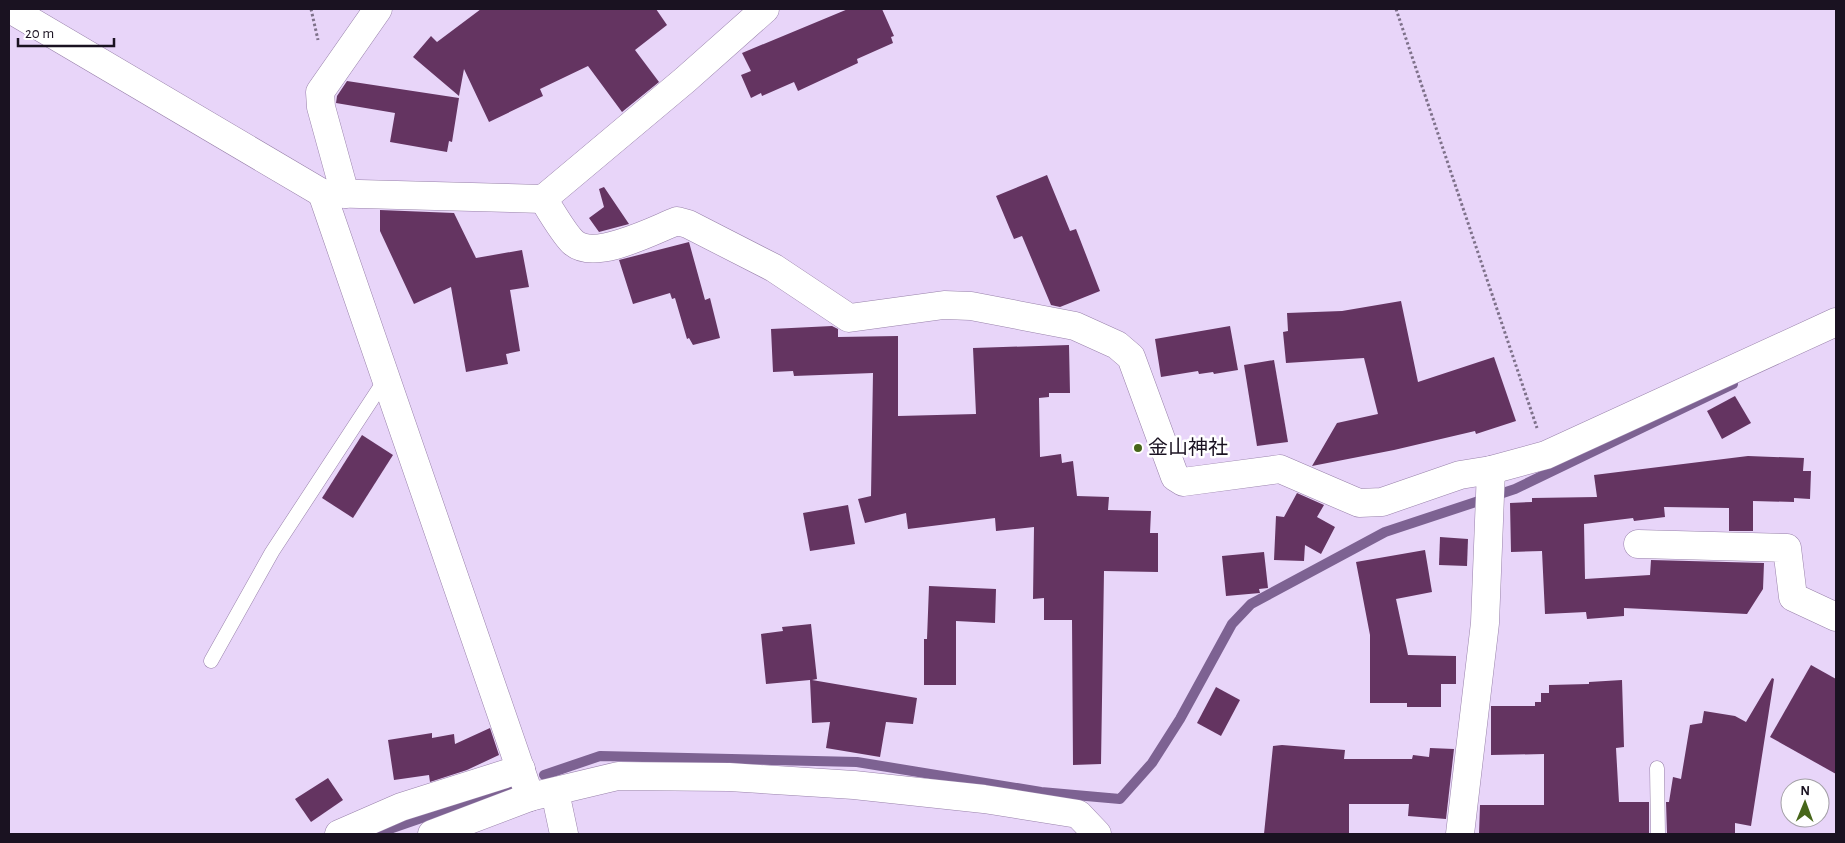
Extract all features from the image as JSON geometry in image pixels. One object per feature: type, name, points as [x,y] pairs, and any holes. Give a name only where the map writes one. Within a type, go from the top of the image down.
[{"type":"street","points":[[10,9],[333,193],[543,199],[685,80],[765,9]]},
{"type":"street","points":[[378,9],[320,92],[333,193],[386,378],[521,769],[543,795],[564,834]]},
{"type":"street","points":[[543,199],[574,243],[590,250],[606,248],[677,221],[683,222],[774,268],[849,318],[944,304],[971,306],[1075,326],[1118,345],[1131,357],[1175,477],[1183,482],[1280,469],[1359,503],[1382,502],[1460,475],[1491,470],[1546,455],[1836,322]]},
{"type":"street","points":[[1460,834],[1485,623],[1491,470]]},
{"type":"street","points":[[1638,544],[1787,548],[1793,597],[1836,617]]},
{"type":"street","points":[[338,834],[401,807],[521,769]]},
{"type":"street","points":[[432,834],[543,795],[618,776],[729,777],[854,786],[984,799],[1078,814],[1097,834]]},
{"type":"lane","points":[[211,661],[272,552],[386,378]]},
{"type":"lane","points":[[1658,768],[1658,834]]},
{"type":"path","points":[[1396,9],[1546,455]]},
{"type":"building","points":[[481,9],[656,9],[667,25],[635,50],[659,82],[622,112],[588,66],[540,89],[543,96],[489,122],[464,69],[459,96],[413,57],[431,36],[437,42]]},
{"type":"building","points":[[848,9],[882,9],[894,36],[891,37],[893,43],[857,59],[858,63],[798,91],[794,82],[762,96],[761,93],[751,98],[741,75],[751,71],[742,53]]},
{"type":"building","points":[[347,81],[459,98],[452,142],[449,141],[447,152],[390,142],[395,113],[336,103],[337,96]]},
{"type":"building","points":[[1047,175],[1070,231],[1076,229],[1100,291],[1060,307],[1051,305],[1022,236],[1014,239],[996,196]]},
{"type":"building","points":[[604,187],[629,224],[599,232],[589,218],[604,207],[599,189]]},
{"type":"building","points":[[380,210],[454,213],[476,258],[522,250],[529,287],[510,290],[520,351],[506,354],[508,364],[466,372],[451,287],[414,304],[380,231]]},
{"type":"building","points":[[689,242],[705,300],[710,298],[720,338],[693,345],[689,338],[687,339],[675,298],[672,299],[670,293],[633,304],[619,260]]},
{"type":"building","points":[[1401,301],[1418,382],[1494,357],[1516,421],[1476,434],[1475,431],[1394,450],[1312,466],[1337,423],[1378,414],[1364,358],[1286,363],[1283,332],[1288,331],[1287,313],[1342,311]]},
{"type":"building","points":[[832,326],[838,329],[838,337],[898,336],[898,416],[976,414],[973,348],[1069,345],[1070,393],[1049,393],[1049,397],[1039,398],[1040,457],[1061,454],[1062,463],[1073,461],[1077,496],[1109,497],[1108,510],[1151,511],[1150,533],[1158,533],[1158,572],[1104,571],[1101,764],[1073,765],[1072,620],[1044,620],[1044,598],[1033,599],[1034,527],[996,531],[995,518],[908,529],[906,513],[865,523],[858,499],[871,496],[873,373],[794,376],[793,371],[773,372],[771,329]]},
{"type":"building","points":[[1230,326],[1238,370],[1214,374],[1213,372],[1199,374],[1198,371],[1161,377],[1155,339]]},
{"type":"building","points":[[1274,360],[1288,442],[1257,446],[1244,365]]},
{"type":"building","points":[[1735,396],[1751,423],[1722,439],[1707,411]]},
{"type":"building","points":[[362,435],[393,455],[353,518],[322,498]]},
{"type":"building","points":[[1748,456],[1804,458],[1803,471],[1811,471],[1810,499],[1794,498],[1794,502],[1753,501],[1753,531],[1729,531],[1729,508],[1664,507],[1665,517],[1634,521],[1633,518],[1584,524],[1585,579],[1650,575],[1651,560],[1764,563],[1763,589],[1747,614],[1624,608],[1624,616],[1587,619],[1586,612],[1545,614],[1542,551],[1511,552],[1510,503],[1532,502],[1532,498],[1597,497],[1594,475]]},
{"type":"building","points":[[1297,493],[1324,505],[1317,517],[1335,527],[1321,554],[1305,545],[1304,561],[1274,560],[1276,516],[1284,517]]},
{"type":"building","points":[[848,505],[855,544],[810,551],[803,513]]},
{"type":"building","points":[[1440,537],[1468,539],[1467,566],[1439,565]]},
{"type":"building","points":[[1425,550],[1432,592],[1396,599],[1408,655],[1456,656],[1456,684],[1441,684],[1441,707],[1407,707],[1407,703],[1370,703],[1370,635],[1356,562]]},
{"type":"building","points":[[1264,552],[1268,588],[1259,589],[1260,593],[1226,596],[1222,556]]},
{"type":"building","points":[[929,586],[996,589],[995,623],[956,621],[956,685],[924,685],[924,639],[927,639]]},
{"type":"building","points":[[811,624],[817,679],[812,680],[917,698],[913,724],[886,722],[880,757],[826,748],[830,722],[812,723],[810,680],[766,684],[761,634],[783,631],[782,627]]},
{"type":"building","points":[[1811,665],[1836,679],[1836,774],[1770,737]]},
{"type":"building","points":[[1772,678],[1774,679],[1751,826],[1735,823],[1735,834],[1667,834],[1666,802],[1669,802],[1673,777],[1681,779],[1690,725],[1702,723],[1704,711],[1735,716],[1746,722]]},
{"type":"building","points":[[1622,680],[1624,747],[1616,748],[1619,802],[1649,802],[1649,834],[1479,834],[1480,805],[1544,805],[1544,754],[1491,755],[1491,706],[1535,706],[1535,702],[1541,702],[1541,693],[1549,693],[1549,685],[1589,684],[1589,682]]},
{"type":"building","points":[[1216,687],[1240,700],[1221,736],[1197,723]]},
{"type":"building","points":[[490,728],[499,755],[467,770],[430,782],[429,775],[394,780],[388,740],[432,733],[432,738],[454,734],[455,744]]},
{"type":"building","points":[[1273,746],[1345,750],[1344,759],[1412,759],[1413,755],[1429,757],[1430,748],[1454,749],[1446,819],[1408,816],[1409,804],[1349,804],[1349,834],[1264,834]]},
{"type":"building","points":[[328,778],[343,800],[311,822],[295,799]]},
{"type":"waterway","points":[[544,775],[600,756],[857,762],[1041,792],[1120,799],[1152,763],[1180,719],[1232,624],[1251,604],[1385,532],[1515,489],[1733,384]]},
{"type":"waterway","points":[[375,834],[511,787]]},
{"type":"place","name":"金山神社","points":[[1138,448]]}]
